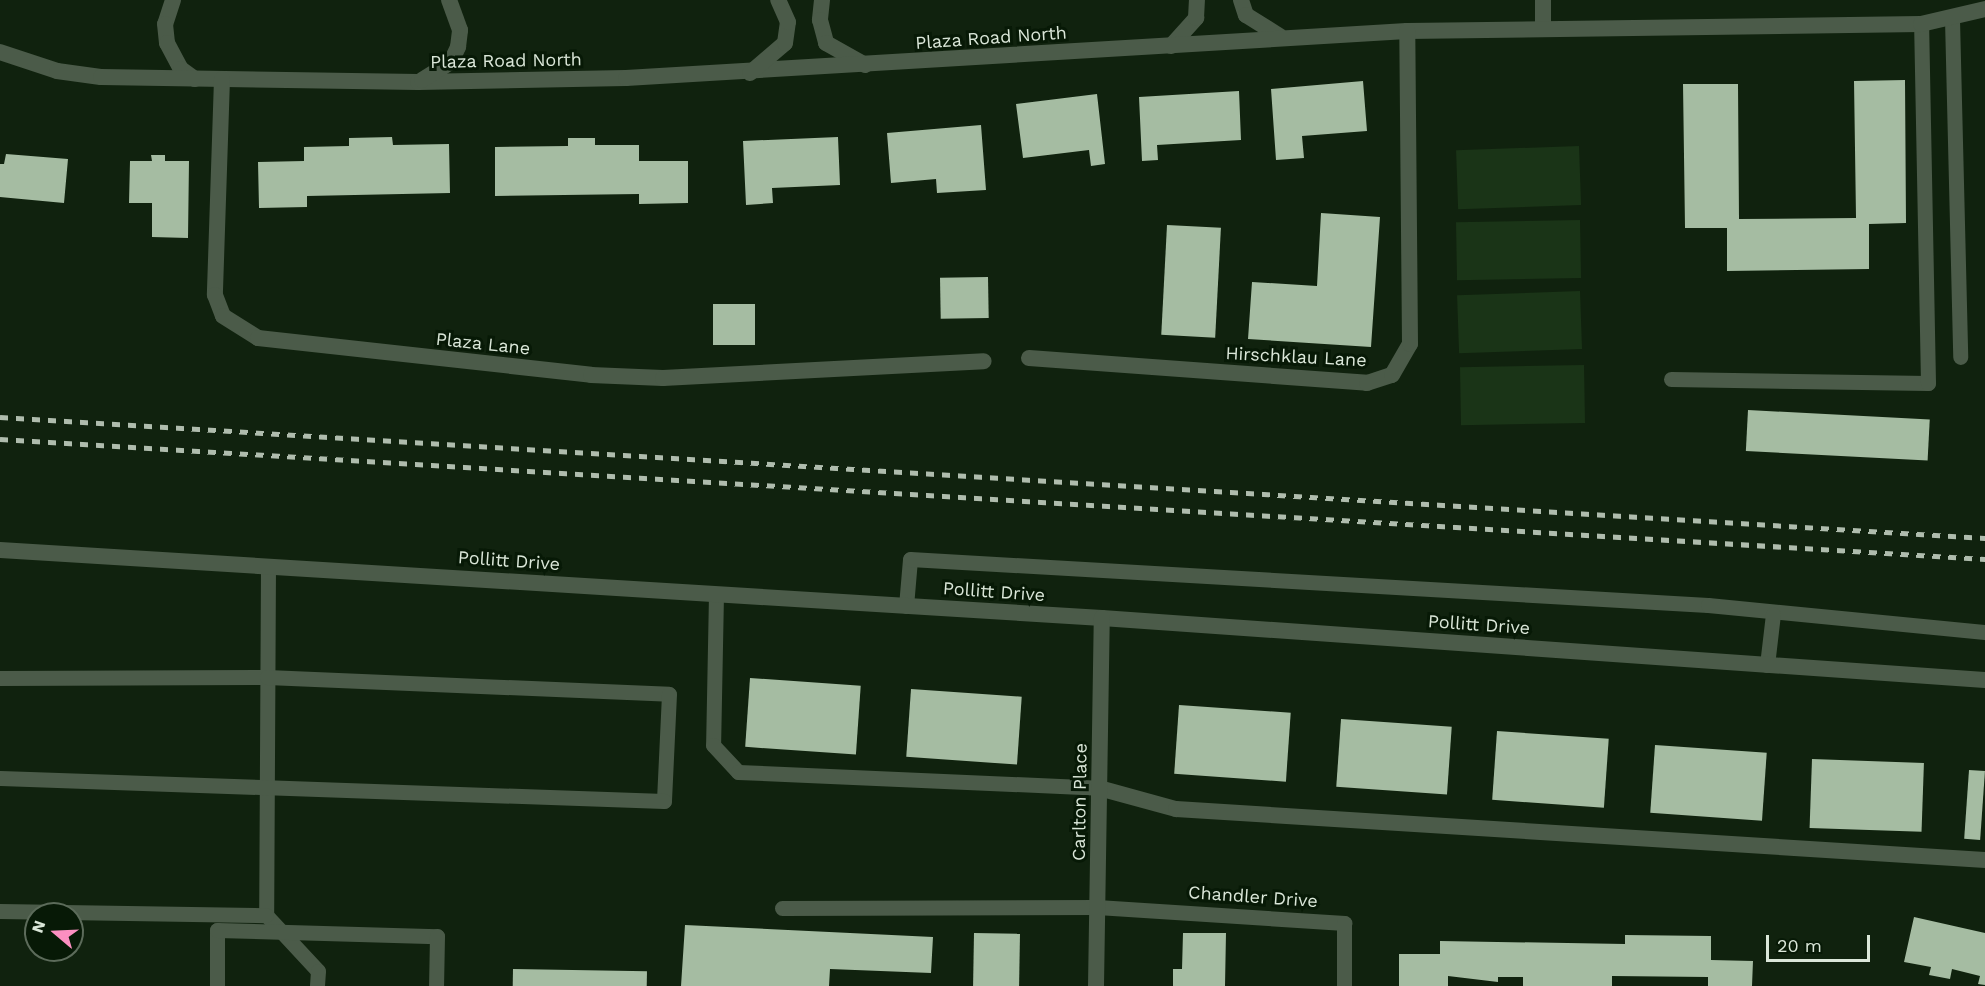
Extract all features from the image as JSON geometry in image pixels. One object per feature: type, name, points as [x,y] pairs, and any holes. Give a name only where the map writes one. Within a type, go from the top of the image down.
[{"type":"street","points":[[173,0],[165,24],[167,43],[181,69],[195,79]]},
{"type":"street","points":[[418,82],[451,62],[458,48],[460,30],[449,0]]},
{"type":"street","points":[[750,73],[785,43],[788,22],[778,0]]},
{"type":"street","points":[[822,0],[820,20],[826,43],[867,66]]},
{"type":"street","points":[[1171,46],[1196,18],[1197,0]]},
{"type":"street","points":[[1241,0],[1246,15],[1284,38]]},
{"type":"street","points":[[1543,0],[1543,27]]},
{"type":"street","name":"Plaza Road North","points":[[0,52],[57,71],[101,77],[418,82],[750,73],[1407,31],[1543,27],[1921,24],[1952,19],[1985,9]]},
{"type":"street","name":"Hirschklau Lane","points":[[1029,358],[1367,383],[1392,375],[1410,344],[1407,31]]},
{"type":"street","name":"Plaza Lane","points":[[222,80],[215,295],[223,315],[258,338],[591,375],[663,378],[984,361]]},
{"type":"street","name":"Pollitt Drive","points":[[0,550],[1102,618],[1985,680]]},
{"type":"street","name":"Carlton Place","points":[[1096,986],[1102,618]]},
{"type":"street","points":[[1099,788],[1176,809],[1985,860]]},
{"type":"lane","points":[[1952,19],[1960,357]]},
{"type":"lane","points":[[1671,379],[1928,383],[1921,24]]},
{"type":"lane","points":[[906,606],[910,559],[1708,605],[1773,614],[1985,632]]},
{"type":"lane","points":[[266,915],[268,566]]},
{"type":"lane","points":[[716,594],[713,745],[738,772],[1099,788]]},
{"type":"lane","points":[[1767,665],[1773,614]]},
{"type":"lane","points":[[0,678],[267,677],[669,694],[664,801],[267,785],[0,778]]},
{"type":"lane","points":[[782,908],[1097,907]]},
{"type":"lane","name":"Chandler Drive","points":[[1097,907],[1344,922],[1344,986]]},
{"type":"lane","points":[[0,910],[266,915],[318,971],[317,986]]},
{"type":"lane","points":[[217,986],[217,930],[437,936],[436,986]]},
{"type":"green space","points":[[1579,146],[1581,205],[1458,209],[1456,150]]},
{"type":"green space","points":[[1580,220],[1581,278],[1457,280],[1456,222]]},
{"type":"green space","points":[[1580,291],[1582,349],[1459,353],[1457,295]]},
{"type":"green space","points":[[1584,365],[1585,423],[1461,425],[1460,367]]},
{"type":"building","points":[[1905,80],[1906,223],[1869,224],[1869,269],[1727,271],[1727,228],[1685,228],[1683,84],[1738,84],[1739,219],[1856,218],[1854,81]]},
{"type":"building","points":[[1363,81],[1367,131],[1302,136],[1304,158],[1276,160],[1271,89]]},
{"type":"building","points":[[1239,91],[1241,140],[1157,145],[1158,160],[1142,161],[1139,97]]},
{"type":"building","points":[[1097,94],[1105,164],[1091,166],[1089,150],[1023,158],[1016,104]]},
{"type":"building","points":[[981,125],[986,190],[937,193],[936,179],[891,183],[887,133]]},
{"type":"building","points":[[392,137],[393,145],[449,144],[450,193],[307,196],[307,207],[259,208],[258,162],[304,161],[304,147],[349,146],[349,138]]},
{"type":"building","points":[[838,137],[840,185],[772,188],[773,203],[746,205],[743,141]]},
{"type":"building","points":[[568,138],[595,138],[595,145],[639,145],[639,161],[688,161],[688,203],[639,204],[639,194],[495,196],[495,147],[568,146]]},
{"type":"building","points":[[6,154],[68,159],[64,203],[0,197],[0,164],[4,164]]},
{"type":"building","points":[[151,155],[165,155],[165,161],[189,161],[188,238],[152,237],[152,203],[129,203],[130,161],[152,161]]},
{"type":"building","points":[[1321,213],[1380,217],[1371,347],[1248,339],[1252,282],[1317,286]]},
{"type":"building","points":[[1167,225],[1221,228],[1215,338],[1161,335]]},
{"type":"building","points":[[988,277],[989,318],[941,319],[940,278]]},
{"type":"building","points":[[713,304],[755,304],[755,345],[713,345]]},
{"type":"building","points":[[1748,410],[1930,420],[1928,460],[1746,451]]},
{"type":"building","points":[[750,678],[861,686],[856,755],[745,747]]},
{"type":"building","points":[[911,689],[1022,697],[1017,765],[906,757]]},
{"type":"building","points":[[1179,705],[1291,713],[1286,782],[1174,774]]},
{"type":"building","points":[[1341,719],[1452,727],[1447,795],[1336,787]]},
{"type":"building","points":[[1497,731],[1609,739],[1604,808],[1492,800]]},
{"type":"building","points":[[1655,745],[1767,753],[1762,821],[1650,813]]},
{"type":"building","points":[[1812,759],[1924,763],[1922,832],[1810,828]]},
{"type":"building","points":[[1969,770],[1985,771],[1980,840],[1964,839]]},
{"type":"building","points":[[1914,917],[1985,933],[1985,985],[1978,984],[1980,976],[1952,969],[1950,979],[1929,975],[1931,967],[1904,962]]},
{"type":"building","points":[[685,925],[933,937],[931,973],[830,969],[829,986],[681,986]]},
{"type":"building","points":[[974,933],[1020,934],[1019,986],[973,986]]},
{"type":"building","points":[[1183,933],[1226,933],[1225,986],[1173,986],[1173,969],[1182,969]]},
{"type":"building","points":[[1625,935],[1711,936],[1711,960],[1753,961],[1752,986],[1708,986],[1708,977],[1612,976],[1612,986],[1523,986],[1523,977],[1498,977],[1498,982],[1448,976],[1448,986],[1399,986],[1399,954],[1440,954],[1440,941],[1625,944]]},
{"type":"building","points":[[513,969],[647,971],[647,986],[513,986]]},
{"type":"railway","points":[[0,417],[1985,538]]},
{"type":"railway","points":[[0,439],[1985,559]]}]
